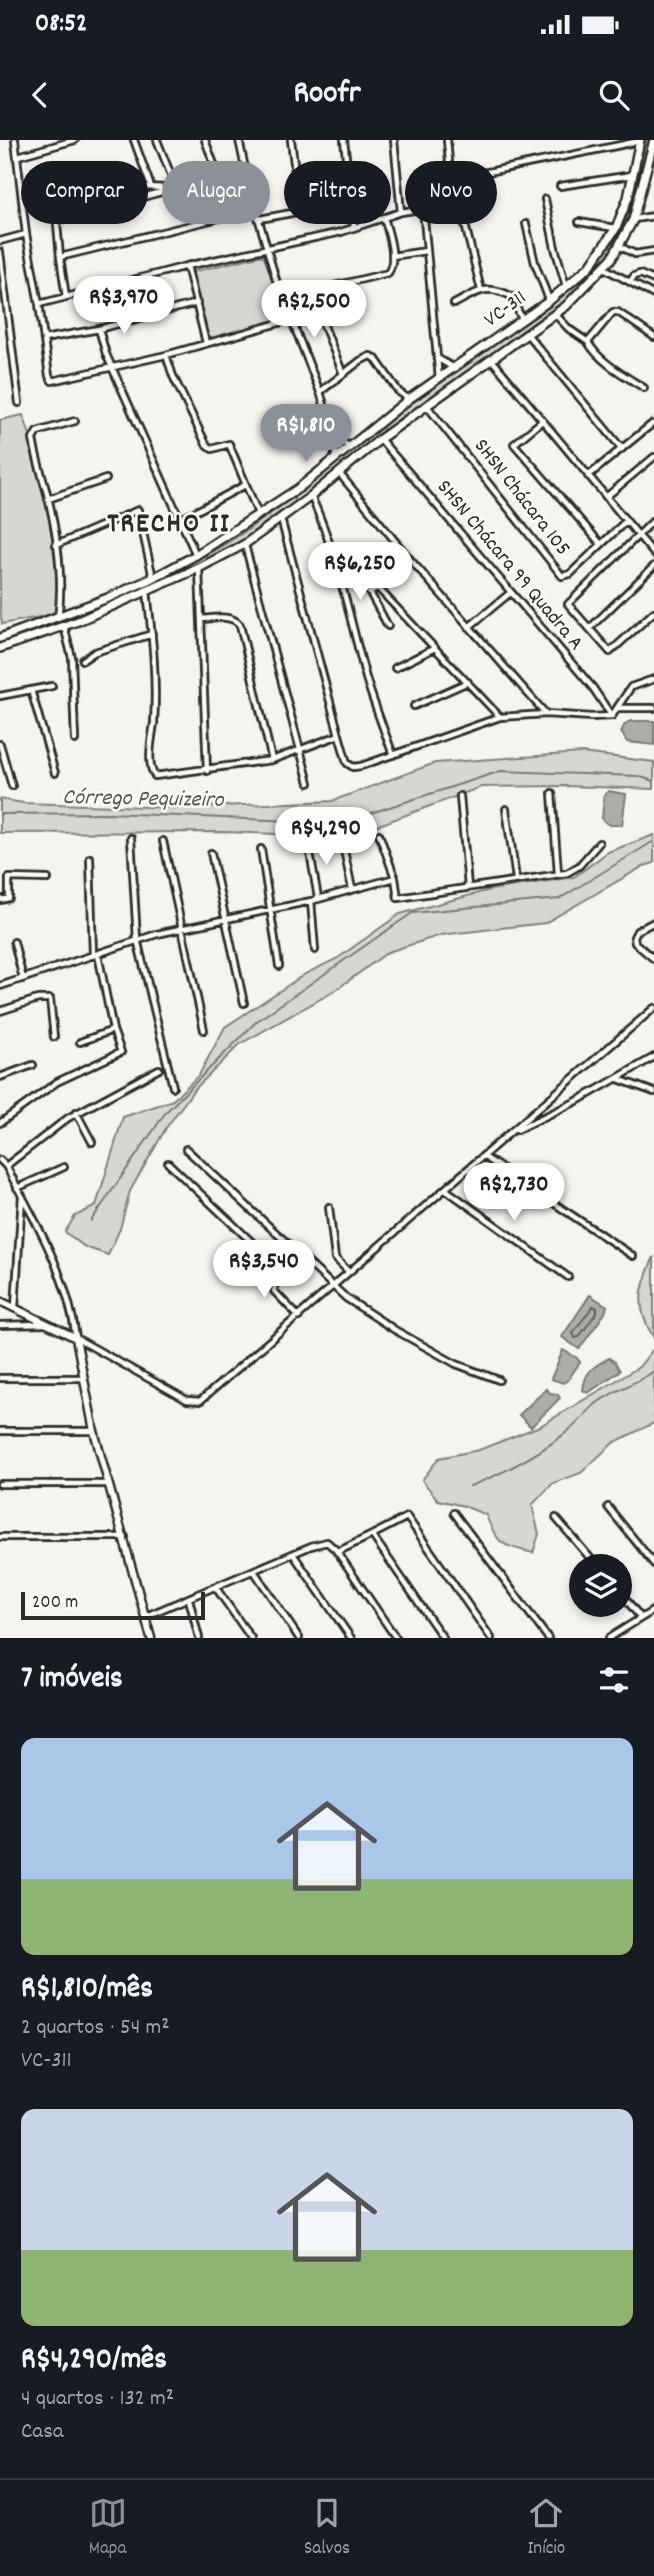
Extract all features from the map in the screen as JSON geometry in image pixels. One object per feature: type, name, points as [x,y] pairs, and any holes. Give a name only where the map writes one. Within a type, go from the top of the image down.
[{"type":"main road","name":"VC-311","points":[[339,473],[380,439],[555,314],[604,268],[633,219],[654,140]]},
{"type":"main road","name":"VC-311","points":[[0,638],[58,618],[153,578],[196,555],[299,488],[409,399],[456,369],[549,301],[590,266],[616,228],[631,189],[640,143]]},
{"type":"main road","points":[[509,330],[500,345],[512,345]]},
{"type":"main road","points":[[372,428],[379,428],[380,439]]},
{"type":"main road","points":[[0,648],[64,626],[199,568],[244,544],[339,473]]},
{"type":"main road","points":[[299,488],[296,497],[307,499]]},
{"type":"street","points":[[15,140],[26,234],[39,303],[48,376],[52,381],[166,355],[293,319]]},
{"type":"street","points":[[18,156],[75,140]]},
{"type":"street","points":[[134,140],[151,187]]},
{"type":"street","points":[[157,140],[164,161]]},
{"type":"street","points":[[205,140],[213,161]]},
{"type":"street","points":[[239,140],[244,161]]},
{"type":"street","points":[[291,140],[293,161]]},
{"type":"street","points":[[344,140],[346,161]]},
{"type":"street","points":[[394,140],[401,212]]},
{"type":"street","points":[[447,140],[449,161]]},
{"type":"street","points":[[497,170],[640,143]]},
{"type":"street","points":[[560,186],[634,174]]},
{"type":"street","points":[[622,177],[631,189]]},
{"type":"street","points":[[148,187],[162,188]]},
{"type":"street","points":[[545,199],[555,248],[567,287]]},
{"type":"street","points":[[391,215],[405,211]]},
{"type":"street","points":[[633,219],[654,216]]},
{"type":"street","points":[[579,222],[616,228]]},
{"type":"street","points":[[56,224],[66,298]]},
{"type":"street","points":[[60,257],[195,224]]},
{"type":"street","points":[[261,224],[284,298],[335,439],[333,460]]},
{"type":"street","points":[[39,303],[363,224]]},
{"type":"street","points":[[284,298],[383,276],[391,268],[392,256],[385,224]]},
{"type":"street","points":[[424,224],[439,379]]},
{"type":"street","points":[[466,224],[481,290]]},
{"type":"street","points":[[526,224],[535,263],[549,301]]},
{"type":"street","points":[[606,227],[611,236]]},
{"type":"street","points":[[0,241],[26,234]]},
{"type":"street","points":[[619,246],[635,254],[654,251]]},
{"type":"street","points":[[392,256],[426,251]]},
{"type":"street","points":[[0,252],[19,403]]},
{"type":"street","points":[[187,266],[206,343]]},
{"type":"street","points":[[604,268],[654,295]]},
{"type":"street","points":[[630,282],[634,276],[640,274],[654,280]]},
{"type":"street","points":[[454,304],[490,288],[511,296],[522,319]]},
{"type":"street","points":[[44,339],[99,329],[197,303]]},
{"type":"street","points":[[588,342],[613,312],[618,312],[654,337]]},
{"type":"street","points":[[555,314],[569,330],[588,342],[606,361],[644,388]]},
{"type":"street","points":[[323,323],[344,374]]},
{"type":"street","points":[[99,329],[102,345],[196,555]]},
{"type":"street","points":[[527,334],[622,449]]},
{"type":"street","points":[[166,355],[173,376],[206,444],[212,449],[229,444],[259,516]]},
{"type":"street","points":[[320,393],[370,356],[375,358],[400,393],[409,399]]},
{"type":"street","points":[[437,357],[456,369]]},
{"type":"street","points":[[491,359],[654,554]]},
{"type":"street","points":[[400,393],[400,407]]},
{"type":"street","name":"SHSN Chácara 105","points":[[427,406],[562,576],[570,573],[626,521]]},
{"type":"street","points":[[58,618],[60,603],[57,544],[33,437],[37,432],[75,421]]},
{"type":"street","points":[[542,421],[514,444],[600,543]]},
{"type":"street","points":[[588,476],[652,424]]},
{"type":"street","points":[[335,439],[350,446]]},
{"type":"street","name":"SHSN Chácara 99 Quadra A","points":[[380,439],[593,688],[612,716]]},
{"type":"street","points":[[606,497],[654,457]]},
{"type":"street","points":[[339,473],[545,714]]},
{"type":"street","points":[[48,499],[106,479]]},
{"type":"street","points":[[180,520],[245,485]]},
{"type":"street","points":[[307,499],[337,563],[366,679],[393,755]]},
{"type":"street","points":[[57,544],[138,510],[153,578]]},
{"type":"street","points":[[281,518],[339,736],[347,763],[353,767],[500,717],[545,714],[612,716],[631,687],[654,679]]},
{"type":"street","points":[[654,520],[568,604],[610,652],[654,612]]},
{"type":"street","points":[[244,544],[309,783]]},
{"type":"street","points":[[370,593],[409,558]]},
{"type":"street","points":[[337,563],[343,564],[370,593],[388,626]]},
{"type":"street","points":[[590,628],[654,566]]},
{"type":"street","points":[[199,568],[207,771]]},
{"type":"street","points":[[377,587],[500,717]]},
{"type":"street","points":[[148,591],[155,666],[152,773],[158,777],[272,760],[339,736]]},
{"type":"street","points":[[469,627],[510,593]]},
{"type":"street","points":[[60,603],[70,613]]},
{"type":"street","points":[[202,619],[230,618],[240,625],[272,760]]},
{"type":"street","points":[[64,626],[72,658],[75,740]]},
{"type":"street","points":[[83,660],[92,653],[152,634]]},
{"type":"street","points":[[395,668],[436,648]]},
{"type":"street","points":[[414,706],[468,682]]},
{"type":"street","points":[[0,696],[52,685]]},
{"type":"street","points":[[31,690],[55,774]]},
{"type":"street","points":[[617,708],[654,708]]},
{"type":"street","points":[[0,744],[12,786]]},
{"type":"street","points":[[552,793],[558,873]]},
{"type":"street","points":[[460,796],[468,887]]},
{"type":"street","points":[[506,809],[516,879]]},
{"type":"street","points":[[379,834],[395,878],[398,898],[572,871],[599,843]]},
{"type":"street","points":[[131,838],[137,939],[173,1087]]},
{"type":"street","points":[[163,841],[204,1030]]},
{"type":"street","points":[[308,841],[318,898]]},
{"type":"street","points":[[343,845],[352,889]]},
{"type":"street","points":[[261,849],[268,910],[279,966]]},
{"type":"street","points":[[211,853],[244,1003]]},
{"type":"street","points":[[0,1123],[41,1092],[121,1052],[95,955],[90,858]]},
{"type":"street","points":[[0,900],[9,898],[9,878],[48,879]]},
{"type":"street","points":[[0,986],[137,939],[311,901],[395,878]]},
{"type":"street","points":[[311,901],[315,950]]},
{"type":"street","points":[[653,958],[635,943],[634,937],[637,930],[654,922]]},
{"type":"street","points":[[14,942],[23,979]]},
{"type":"street","points":[[0,1011],[37,999],[50,999],[54,1037]]},
{"type":"street","points":[[0,1301],[76,1338],[178,1395],[195,1402],[207,1397],[654,1008]]},
{"type":"street","points":[[80,1042],[113,1030]]},
{"type":"street","points":[[510,1133],[618,1079],[654,1057]]},
{"type":"street","points":[[0,1077],[33,1065]]},
{"type":"street","points":[[6,1166],[76,1112],[159,1069]]},
{"type":"street","points":[[618,1079],[654,1092]]},
{"type":"street","points":[[76,1112],[92,1142]]},
{"type":"street","points":[[186,1149],[332,1287],[369,1314],[456,1364],[499,1380]]},
{"type":"street","points":[[483,1156],[634,1256]]},
{"type":"street","points":[[0,1160],[38,1224],[74,1320],[82,1378],[94,1431],[152,1638]]},
{"type":"street","points":[[168,1163],[277,1266]]},
{"type":"street","points":[[17,1188],[64,1167]]},
{"type":"street","points":[[445,1189],[568,1277]]},
{"type":"street","points":[[15,1307],[22,1196]]},
{"type":"street","points":[[329,1207],[335,1258],[349,1272]]},
{"type":"street","points":[[282,1239],[274,1291],[299,1317]]},
{"type":"street","points":[[0,1325],[49,1324]]},
{"type":"street","points":[[0,1378],[82,1378]]},
{"type":"street","points":[[0,1431],[94,1431]]},
{"type":"street","points":[[0,1484],[109,1484]]},
{"type":"street","points":[[608,1507],[654,1564]]},
{"type":"street","points":[[454,1513],[548,1638]]},
{"type":"street","points":[[337,1552],[407,1517],[491,1638]]},
{"type":"street","points":[[556,1518],[587,1554]]},
{"type":"street","points":[[372,1535],[443,1638]]},
{"type":"street","points":[[0,1537],[125,1537]]},
{"type":"street","points":[[146,1616],[324,1542],[332,1545],[396,1638]]},
{"type":"street","points":[[293,1553],[351,1638]]},
{"type":"street","points":[[254,1571],[299,1638]]},
{"type":"street","points":[[216,1588],[251,1638]]},
{"type":"street","points":[[189,1599],[200,1638]]},
{"type":"street","points":[[632,1607],[641,1618]]},
{"type":"street","points":[[609,1638],[654,1610]]},
{"type":"shaded area","points":[[646,140],[627,226],[606,263],[562,304],[384,431],[380,425],[542,311],[573,287],[597,262],[629,213]]},
{"type":"shaded area","points":[[263,255],[285,309],[286,320],[208,339],[192,272]]},
{"type":"shaded area","points":[[23,415],[37,457],[51,516],[59,573],[59,597],[55,614],[2,624],[0,420]]},
{"type":"shaded area","points":[[293,496],[296,503],[266,526],[199,564],[101,608],[45,629],[183,568],[250,528]]},
{"type":"shaded area","points":[[41,630],[33,633],[0,645],[0,643]]},
{"type":"shaded area","points":[[582,753],[654,762],[654,789],[481,787],[347,837],[225,832],[0,833],[0,799],[23,803],[178,808],[332,801],[435,763]]},
{"type":"shaded area","points":[[654,835],[654,863],[644,866],[545,923],[441,935],[388,952],[333,992],[240,1044],[193,1091],[166,1128],[130,1191],[120,1229],[108,1255],[85,1247],[65,1232],[75,1216],[96,1206],[123,1117],[173,1100],[199,1075],[225,1027],[305,974],[338,958],[400,914],[490,890],[574,877],[608,852]]},
{"type":"shaded area","points":[[654,1257],[654,1338],[644,1317],[641,1298]]},
{"type":"shaded area","points":[[654,1348],[654,1423],[613,1443],[581,1473],[553,1483],[532,1505],[539,1534],[533,1553],[502,1543],[486,1515],[438,1500],[422,1480],[439,1458],[479,1450],[540,1426],[639,1367]]},
{"type":"water","points":[[631,721],[654,721],[654,745],[627,742],[621,732],[625,724]]},
{"type":"water","points":[[608,791],[626,794],[622,825],[609,825],[602,819],[604,796]]},
{"type":"water","points":[[590,1295],[607,1306],[605,1313],[579,1349],[562,1337]]},
{"type":"water","points":[[563,1350],[580,1362],[563,1383],[551,1379]]},
{"type":"water","points":[[609,1358],[620,1371],[588,1393],[583,1390],[591,1370]]},
{"type":"water","points":[[546,1389],[560,1398],[531,1427],[519,1415]]},
{"type":"waterway","name":"Córrego Pequizeiro","points":[[0,814],[110,813],[340,823],[501,771],[637,776],[654,781]]},
{"type":"waterway","points":[[91,1221],[166,1112],[257,1021],[412,913],[559,899],[654,841]]},
{"type":"waterway","points":[[470,1486],[537,1453],[574,1426],[597,1403],[654,1371]]},
{"type":"district","name":"TRECHO II","points":[[169,526]]}]
